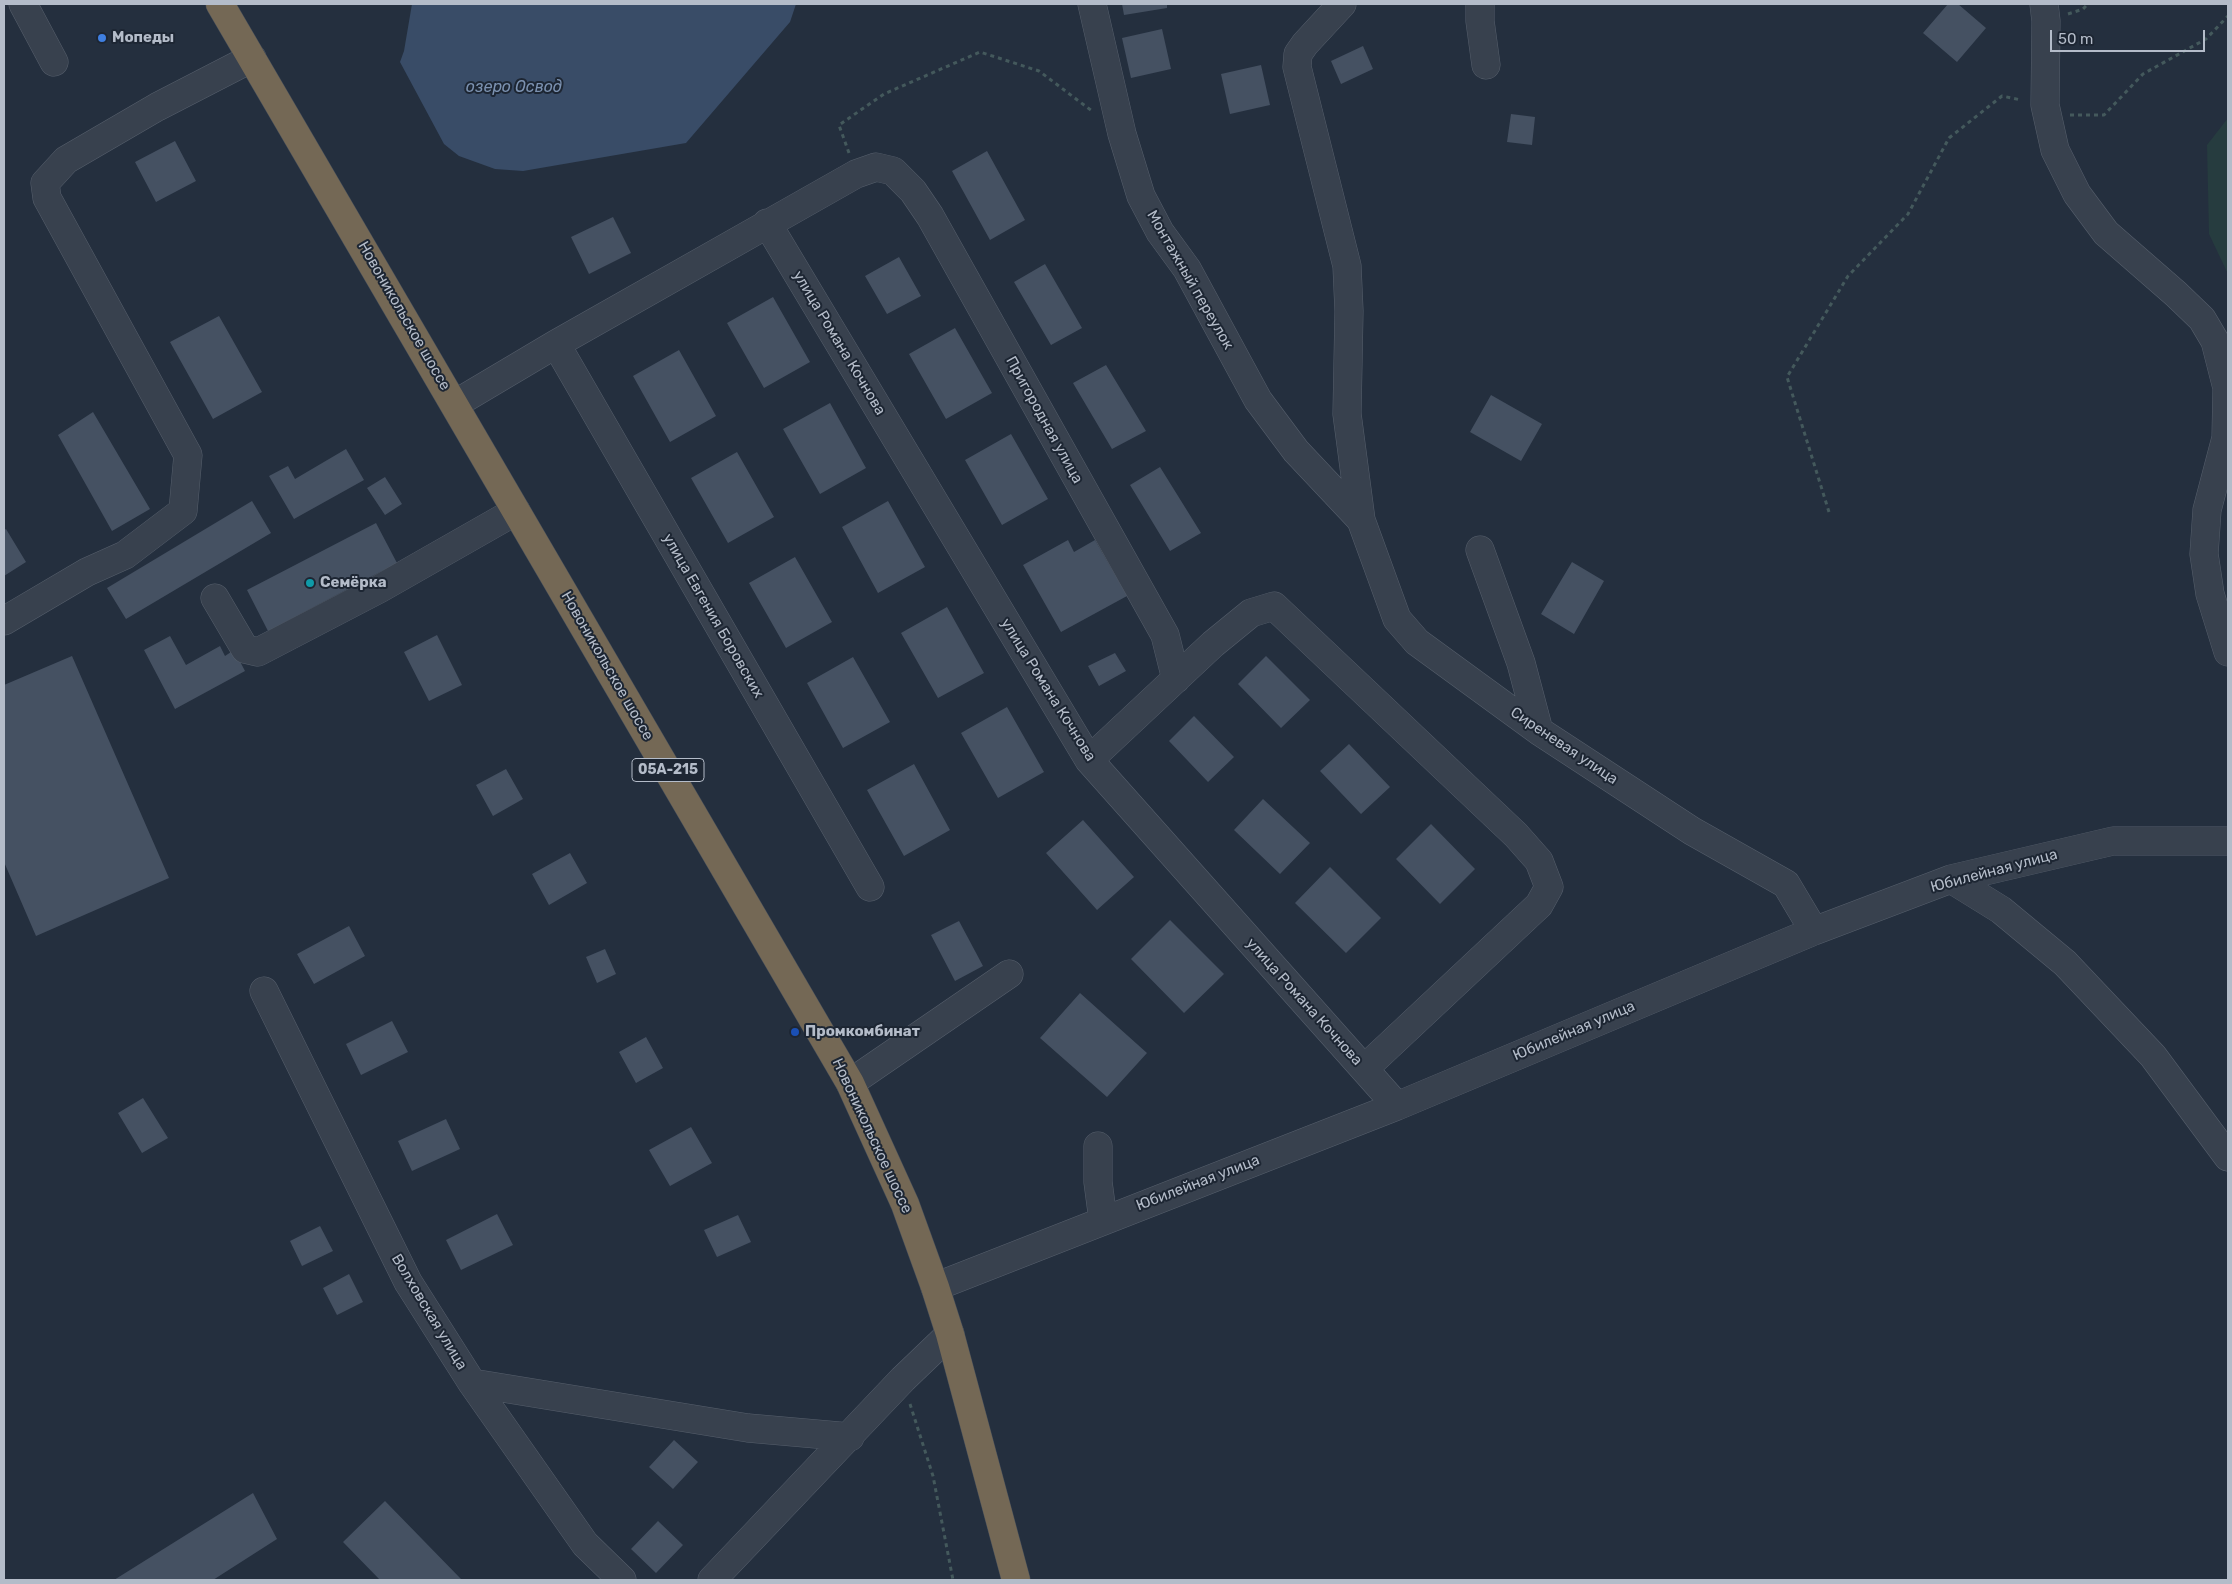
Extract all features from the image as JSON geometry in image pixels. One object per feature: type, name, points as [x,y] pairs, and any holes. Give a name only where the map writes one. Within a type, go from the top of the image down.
[{"type":"highway","name":"Новоникольское шоссе","points":[[220,4],[850,1083],[905,1204],[935,1286],[950,1334],[1016,1580]]},
{"type":"street","points":[[23,4],[54,62]]},
{"type":"street","name":"Монтажный переулок","points":[[1092,4],[1122,134],[1141,196],[1160,232],[1186,269],[1258,400],[1296,451],[1362,520]]},
{"type":"street","points":[[1342,4],[1305,44],[1298,54],[1297,67],[1347,266],[1349,311],[1348,414],[1362,520]]},
{"type":"street","points":[[1480,4],[1480,21],[1486,65]]},
{"type":"street","points":[[2044,4],[2046,21],[2045,105],[2055,150],[2078,194],[2106,233],[2202,319],[2214,341],[2227,388],[2226,438],[2207,510],[2204,554],[2210,594],[2228,652]]},
{"type":"street","points":[[4,620],[88,572],[125,555],[182,511],[188,455],[47,198],[45,183],[66,160],[157,106],[252,58]]},
{"type":"street","name":"Пригородная улица","points":[[856,174],[876,167],[893,171],[913,191],[930,216],[1165,635],[1176,679]]},
{"type":"street","points":[[455,404],[556,344],[856,174]]},
{"type":"street","name":"улица Романа Кочнова","points":[[768,223],[1089,760],[1397,1106]]},
{"type":"street","name":"улица Евгения Боровских","points":[[556,344],[870,887]]},
{"type":"street","points":[[215,598],[246,649],[258,652],[379,589],[516,511]]},
{"type":"street","name":"Сиреневая улица","points":[[1362,520],[1397,619],[1416,642],[1539,731],[1692,832],[1786,884],[1814,931]]},
{"type":"street","points":[[1480,550],[1521,663],[1539,731]]},
{"type":"street","points":[[1089,760],[1176,679],[1251,613],[1274,606],[1516,835],[1538,861],[1549,887],[1539,905],[1364,1070]]},
{"type":"street","name":"Юбилейная улица","points":[[935,1286],[1397,1106],[1814,931],[1951,880],[2113,841],[2228,840]]},
{"type":"street","points":[[1951,880],[2001,910],[2065,963],[2153,1056],[2228,1157]]},
{"type":"street","points":[[850,1083],[1009,974]]},
{"type":"street","name":"Волховская улица","points":[[264,991],[408,1282],[472,1383],[585,1544],[622,1580]]},
{"type":"street","points":[[1098,1146],[1098,1182],[1103,1220]]},
{"type":"street","points":[[712,1580],[903,1380],[950,1334]]},
{"type":"street","points":[[472,1383],[748,1428],[850,1437]]},
{"type":"path","points":[[1829,512],[1786,377],[1848,276],[1908,214],[1949,138],[2002,96],[2045,105],[2069,116],[2104,115],[2143,74],[2206,39],[2228,16]]},
{"type":"path","points":[[856,174],[840,125],[884,94],[980,52],[1039,72],[1122,134]]},
{"type":"path","points":[[903,1380],[933,1476],[953,1580]]},
{"type":"green space","points":[[2228,118],[2228,274],[2209,234],[2207,145]]},
{"type":"water","name":"озеро Освод","points":[[412,4],[796,4],[790,22],[686,143],[523,171],[495,169],[459,156],[444,144],[400,62],[404,51]]},
{"type":"building","points":[[1122,4],[1167,4],[1167,8],[1124,15]]},
{"type":"building","points":[[1948,4],[1958,4],[1986,28],[1957,62],[1923,33]]},
{"type":"building","points":[[1162,29],[1171,69],[1131,78],[1122,38]]},
{"type":"building","points":[[1363,46],[1373,69],[1341,84],[1331,61]]},
{"type":"building","points":[[1261,65],[1270,105],[1230,114],[1221,74]]},
{"type":"building","points":[[1511,114],[1535,117],[1532,145],[1507,142]]},
{"type":"building","points":[[175,141],[196,181],[156,202],[135,162]]},
{"type":"building","points":[[987,151],[1025,220],[990,240],[952,171]]},
{"type":"building","points":[[613,217],[631,253],[589,274],[571,237]]},
{"type":"building","points":[[899,257],[921,296],[887,314],[865,276]]},
{"type":"building","points":[[1045,264],[1082,328],[1051,345],[1014,282]]},
{"type":"building","points":[[773,297],[810,362],[764,388],[727,323]]},
{"type":"building","points":[[219,316],[262,392],[213,419],[170,342]]},
{"type":"building","points":[[955,328],[992,393],[946,419],[909,354]]},
{"type":"building","points":[[679,350],[716,416],[670,442],[633,376]]},
{"type":"building","points":[[1106,365],[1146,431],[1112,449],[1073,383]]},
{"type":"building","points":[[1491,395],[1542,424],[1521,461],[1470,432]]},
{"type":"building","points":[[830,403],[866,468],[820,494],[783,429]]},
{"type":"building","points":[[93,412],[150,509],[112,531],[58,435]]},
{"type":"building","points":[[1011,434],[1048,499],[1002,525],[965,460]]},
{"type":"building","points":[[346,449],[364,480],[294,519],[269,476],[288,466],[295,479]]},
{"type":"building","points":[[737,452],[774,517],[728,543],[691,478]]},
{"type":"building","points":[[1160,467],[1201,533],[1170,551],[1130,485]]},
{"type":"building","points":[[385,477],[402,504],[385,515],[367,488]]},
{"type":"building","points":[[252,501],[271,533],[126,619],[107,588]]},
{"type":"building","points":[[888,501],[925,567],[878,593],[842,527]]},
{"type":"building","name":"Семёрка","points":[[376,523],[397,563],[268,631],[247,590]]},
{"type":"building","points":[[6,529],[26,562],[4,576],[4,530]]},
{"type":"building","points":[[1068,540],[1074,552],[1095,540],[1127,596],[1061,632],[1023,565]]},
{"type":"building","points":[[795,557],[832,622],[786,648],[749,583]]},
{"type":"building","points":[[1572,562],[1604,581],[1574,634],[1541,614]]},
{"type":"building","points":[[947,607],[984,673],[938,698],[901,633]]},
{"type":"building","points":[[437,635],[462,685],[429,701],[404,652]]},
{"type":"building","points":[[170,636],[186,665],[220,646],[225,656],[234,650],[245,671],[175,709],[144,650]]},
{"type":"building","points":[[1115,653],[1126,671],[1099,686],[1088,666]]},
{"type":"building","points":[[72,656],[169,878],[36,936],[4,862],[4,685]]},
{"type":"building","points":[[1266,656],[1310,700],[1281,728],[1238,684]]},
{"type":"building","points":[[853,657],[890,722],[843,748],[807,683]]},
{"type":"building","points":[[1007,707],[1044,772],[998,798],[961,733]]},
{"type":"building","points":[[1194,716],[1234,757],[1208,782],[1169,741]]},
{"type":"building","points":[[1349,744],[1390,787],[1361,814],[1320,771]]},
{"type":"building","points":[[914,764],[950,830],[904,856],[867,790]]},
{"type":"building","points":[[506,769],[523,799],[493,816],[476,785]]},
{"type":"building","points":[[1263,799],[1310,843],[1280,874],[1234,830]]},
{"type":"building","points":[[1083,820],[1134,877],[1097,910],[1046,853]]},
{"type":"building","points":[[1431,824],[1475,869],[1440,904],[1396,859]]},
{"type":"building","points":[[570,853],[587,883],[549,905],[532,874]]},
{"type":"building","points":[[1330,867],[1381,918],[1346,953],[1295,903]]},
{"type":"building","points":[[1170,920],[1224,974],[1184,1013],[1131,959]]},
{"type":"building","points":[[959,921],[983,966],[955,981],[931,935]]},
{"type":"building","points":[[349,926],[365,956],[314,984],[297,954]]},
{"type":"building","points":[[605,949],[616,974],[597,983],[586,957]]},
{"type":"building","points":[[1080,993],[1147,1053],[1107,1097],[1040,1038]]},
{"type":"building","points":[[392,1021],[408,1052],[361,1075],[346,1044]]},
{"type":"building","points":[[646,1037],[663,1068],[636,1083],[619,1052]]},
{"type":"building","points":[[143,1098],[168,1138],[142,1153],[118,1113]]},
{"type":"building","points":[[446,1119],[460,1149],[412,1171],[398,1141]]},
{"type":"building","points":[[691,1127],[712,1163],[670,1186],[649,1150]]},
{"type":"building","points":[[497,1214],[513,1245],[461,1270],[446,1240]]},
{"type":"building","points":[[738,1215],[751,1242],[717,1257],[704,1230]]},
{"type":"building","points":[[320,1226],[333,1251],[302,1266],[290,1241]]},
{"type":"building","points":[[349,1274],[363,1302],[337,1315],[323,1288]]},
{"type":"building","points":[[674,1440],[698,1462],[673,1489],[649,1467]]},
{"type":"building","points":[[253,1493],[277,1539],[213,1580],[114,1580]]},
{"type":"building","points":[[385,1501],[460,1580],[380,1580],[343,1542]]},
{"type":"building","points":[[658,1521],[683,1545],[656,1573],[631,1549]]},
{"type":"place","name":"Мопеды","points":[[102,38]]},
{"type":"place","name":"Семёрка","points":[[310,583]]},
{"type":"place","name":"Промкомбинат","points":[[795,1032]]}]
